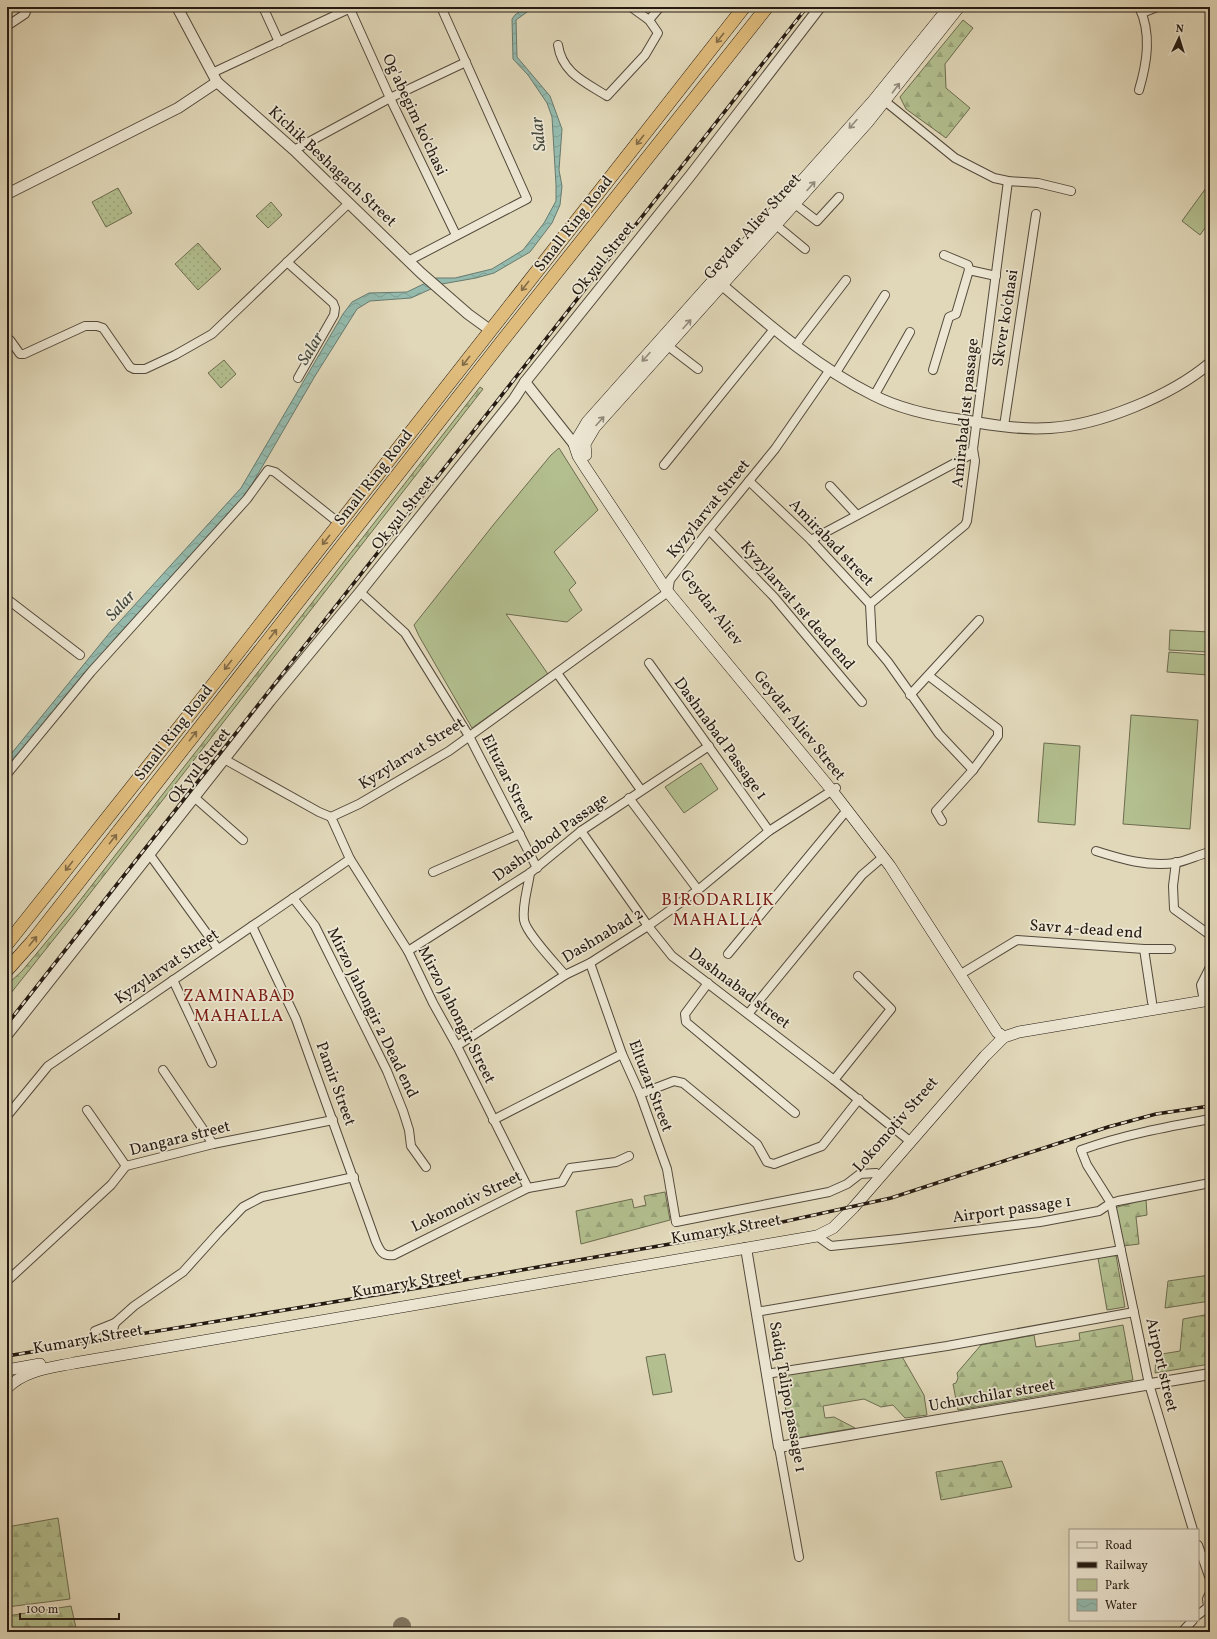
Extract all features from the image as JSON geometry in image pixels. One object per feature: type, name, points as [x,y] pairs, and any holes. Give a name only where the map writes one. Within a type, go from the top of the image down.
[{"type":"highway","name":"Small Ring Road","points":[[7,944],[203,697],[744,7]]},
{"type":"highway","name":"Small Ring Road","points":[[7,970],[32,942],[767,7]]},
{"type":"highway","points":[[490,330],[504,340]]},
{"type":"main road","name":"Geydar Aliev Street","points":[[586,455],[585,444],[590,433],[632,379],[882,99],[949,7]]},
{"type":"main road","name":"Geydar Aliev Street","points":[[959,7],[795,204],[776,225],[718,282],[668,346],[587,422],[574,444],[578,456],[585,467],[669,587],[834,789],[890,861],[1001,1033]]},
{"type":"main road","name":"Geydar Aliev Street","points":[[574,444],[586,455]]},
{"type":"main road","name":"Geydar Aliev","points":[[586,455],[669,587]]},
{"type":"main road","name":"Geydar Aliev Street","points":[[834,789],[847,810],[890,861]]},
{"type":"main road","points":[[1001,1033],[1026,1023],[1152,1002],[1207,997]]},
{"type":"main road","points":[[1001,1033],[1019,1032],[1207,997]]},
{"type":"main road","name":"Lokomotiv Street","points":[[815,1233],[831,1220],[908,1140],[1001,1033]]},
{"type":"main road","name":"Lokomotiv Street","points":[[815,1233],[827,1232],[838,1223],[885,1173],[908,1140]]},
{"type":"main road","name":"Kumaryk Street","points":[[7,1370],[815,1233]]},
{"type":"main road","name":"Kumaryk Street","points":[[7,1388],[16,1380],[41,1369],[745,1245]]},
{"type":"street","points":[[7,26],[24,14],[28,7]]},
{"type":"street","name":"Kichik Beshagach Street","points":[[177,7],[217,82],[294,150],[445,295],[490,330]]},
{"type":"street","points":[[263,7],[279,42]]},
{"type":"street","points":[[212,73],[350,7]]},
{"type":"street","name":"Og'abegim ko'chasi","points":[[350,7],[390,98],[456,235]]},
{"type":"street","points":[[408,261],[527,199],[441,7]]},
{"type":"street","points":[[558,45],[559,55],[566,68],[607,96],[645,55],[658,33],[649,20],[631,7]]},
{"type":"street","points":[[649,20],[660,7]]},
{"type":"street","name":"Ok yul Street","points":[[7,1035],[281,687],[360,592],[514,399],[690,176],[820,7]]},
{"type":"street","points":[[1139,90],[1144,74],[1147,46],[1145,23],[1140,10],[1157,7]]},
{"type":"street","points":[[294,150],[390,98],[466,62]]},
{"type":"street","points":[[7,194],[178,108],[217,82]]},
{"type":"street","points":[[882,99],[955,158],[994,178],[1008,181],[1038,183],[1071,191]]},
{"type":"street","name":"Amirabad 1st passage","points":[[870,604],[967,523],[975,461],[973,449],[1008,181]]},
{"type":"street","points":[[795,204],[817,221],[839,197]]},
{"type":"street","points":[[10,340],[20,354],[24,354],[85,326],[97,326],[103,328],[130,367],[138,370],[145,369],[175,355],[212,334],[349,203]]},
{"type":"street","name":"Skver ko'chasi","points":[[1004,426],[1036,214]]},
{"type":"street","points":[[776,225],[804,250]]},
{"type":"street","points":[[933,370],[949,317],[956,314],[969,270],[968,265],[944,255]]},
{"type":"street","points":[[287,262],[333,303],[335,308],[334,315],[298,378]]},
{"type":"street","points":[[969,270],[996,276]]},
{"type":"street","points":[[796,346],[846,280]]},
{"type":"street","points":[[718,282],[796,346],[832,372],[874,396],[925,413],[977,423],[1051,428],[1074,425],[1131,408],[1154,398],[1186,380],[1210,363]]},
{"type":"street","name":"Kyzylarvat Street","points":[[331,816],[359,804],[449,751],[557,673],[669,587],[709,530],[775,449],[832,372],[885,295]]},
{"type":"street","points":[[664,465],[774,329]]},
{"type":"street","points":[[874,396],[910,332]]},
{"type":"street","points":[[668,346],[698,369]]},
{"type":"street","name":"Geydar Aliev Street","points":[[526,382],[574,444]]},
{"type":"street","points":[[811,540],[968,456],[973,449]]},
{"type":"street","points":[[7,774],[91,672],[247,499],[268,470],[275,472],[339,523]]},
{"type":"street","name":"Amirabad street","points":[[749,481],[811,540],[870,604],[872,644],[888,662],[939,734],[973,770]]},
{"type":"street","points":[[830,486],[857,516]]},
{"type":"street","name":"Kyzylarvat 1st dead end","points":[[709,530],[774,597],[862,702]]},
{"type":"street","name":"Eltuzar Street","points":[[360,592],[405,633],[469,736],[520,834],[534,871]]},
{"type":"street","points":[[7,599],[80,654]]},
{"type":"street","points":[[910,695],[979,620]]},
{"type":"street","name":"Dashnabad Passage 1","points":[[649,663],[769,832]]},
{"type":"street","points":[[557,673],[641,790]]},
{"type":"street","points":[[929,676],[998,729],[998,736],[973,770],[936,811],[942,821]]},
{"type":"street","name":"Dashnobod Passage","points":[[408,951],[534,871],[581,831],[709,746]]},
{"type":"street","points":[[224,759],[292,798],[331,816],[350,859]]},
{"type":"street","name":"Dashnabad 2","points":[[457,1046],[565,975],[590,963],[648,926],[698,890],[769,832],[834,789]]},
{"type":"street","points":[[194,797],[243,840]]},
{"type":"street","points":[[629,798],[698,890]]},
{"type":"street","points":[[728,954],[847,810]]},
{"type":"street","name":"Dashnabad street","points":[[581,831],[648,926],[672,956],[834,1080],[908,1140]]},
{"type":"street","points":[[433,872],[520,834]]},
{"type":"street","points":[[1096,851],[1128,861],[1161,864],[1176,862],[1210,852]]},
{"type":"street","points":[[150,855],[218,949]]},
{"type":"street","name":"Kyzylarvat Street","points":[[7,1116],[48,1066],[350,859]]},
{"type":"street","name":"Mirzo Jahongir Street","points":[[350,859],[408,951],[528,1188]]},
{"type":"street","points":[[748,1014],[862,875],[890,861]]},
{"type":"street","points":[[1176,862],[1173,886],[1174,909],[1210,935]]},
{"type":"street","points":[[534,871],[524,912],[524,922],[529,931],[565,975]]},
{"type":"street","name":"Mirzo Jahongir 2 Dead end","points":[[293,898],[314,926],[387,1071],[403,1111],[409,1130],[411,1146],[426,1167]]},
{"type":"street","name":"Pamir Street","points":[[252,926],[296,1019],[354,1177],[376,1242],[383,1254]]},
{"type":"street","name":"Savr 4-dead end","points":[[963,973],[1017,940],[1144,949],[1171,949]]},
{"type":"street","points":[[1144,949],[1152,1002]]},
{"type":"street","name":"Eltuzar Street","points":[[590,963],[622,1054],[640,1094],[667,1169],[676,1222],[823,1194],[837,1189],[860,1174],[876,1173]]},
{"type":"street","points":[[1207,997],[1201,985],[1210,967]]},
{"type":"street","points":[[834,1080],[891,1009],[858,976]]},
{"type":"street","points":[[173,980],[212,1063]]},
{"type":"street","points":[[708,983],[685,1014],[686,1022],[795,1114]]},
{"type":"street","points":[[493,1120],[622,1054]]},
{"type":"street","points":[[163,1070],[213,1144]]},
{"type":"street","points":[[640,1094],[674,1082],[678,1081],[683,1083],[757,1144],[767,1162],[774,1164],[822,1146],[858,1099]]},
{"type":"street","points":[[87,1110],[126,1166]]},
{"type":"street","points":[[1111,1203],[1087,1165],[1082,1150],[1112,1139],[1210,1119]]},
{"type":"street","name":"Dangara street","points":[[7,1281],[111,1185],[126,1166],[213,1144],[333,1120]]},
{"type":"street","name":"Lokomotiv Street","points":[[383,1254],[390,1256],[396,1254],[528,1188],[562,1182],[570,1168],[616,1162],[629,1156]]},
{"type":"street","points":[[95,1331],[114,1327],[134,1306],[183,1272],[243,1208],[262,1197],[354,1177]]},
{"type":"street","name":"Аirport passage 1","points":[[815,1233],[831,1246],[1040,1222],[1099,1211],[1111,1203],[1210,1183]]},
{"type":"street","name":"Аirport street","points":[[1111,1203],[1149,1384],[1193,1529]]},
{"type":"street","name":"Sadiq Talipo passage 1","points":[[745,1245],[766,1374],[799,1557]]},
{"type":"street","points":[[756,1312],[1121,1250]]},
{"type":"street","points":[[766,1374],[947,1346],[1134,1312]]},
{"type":"street","name":"Uchuvchilar street","points":[[779,1447],[1210,1374]]},
{"type":"street","points":[[1199,1548],[1210,1579]]},
{"type":"street","points":[[1199,1614],[1208,1607],[1207,1599],[1210,1593]]},
{"type":"street","points":[[1182,1632],[1192,1621]]},
{"type":"green space","points":[[963,20],[973,28],[945,64],[946,88],[970,108],[946,138],[906,109],[900,97]]},
{"type":"green space","points":[[118,188],[132,213],[106,227],[92,202]]},
{"type":"green space","points":[[1206,188],[1210,192],[1210,221],[1200,235],[1182,221]]},
{"type":"green space","points":[[271,202],[282,215],[268,228],[256,216]]},
{"type":"green space","points":[[198,243],[221,269],[198,290],[175,264]]},
{"type":"green space","points":[[224,360],[236,374],[221,388],[208,373]]},
{"type":"green space","points":[[480,387],[483,389],[7,998],[7,985],[22,971],[71,912]]},
{"type":"green space","points":[[559,448],[598,510],[554,552],[576,583],[569,590],[582,610],[567,622],[506,614],[548,674],[472,728],[414,625],[494,524],[551,455]]},
{"type":"green space","points":[[1170,630],[1210,632],[1209,652],[1169,650]]},
{"type":"green space","points":[[1169,652],[1209,655],[1208,675],[1167,672]]},
{"type":"green space","points":[[1131,715],[1198,720],[1190,829],[1123,824]]},
{"type":"green space","points":[[1044,743],[1080,746],[1075,825],[1038,822]]},
{"type":"green space","points":[[701,763],[718,789],[684,813],[665,787]]},
{"type":"green space","points":[[665,1192],[670,1220],[581,1244],[576,1211],[632,1199],[634,1208],[646,1205],[644,1196]]},
{"type":"green space","points":[[1146,1199],[1147,1215],[1136,1217],[1139,1244],[1123,1246],[1114,1208]]},
{"type":"green space","points":[[1116,1255],[1125,1307],[1107,1310],[1098,1258]]},
{"type":"green space","points":[[1210,1275],[1210,1301],[1165,1308],[1168,1281]]},
{"type":"green space","points":[[1210,1314],[1210,1364],[1155,1373],[1156,1355],[1180,1351],[1183,1319]]},
{"type":"green space","points":[[1123,1325],[1133,1380],[958,1410],[953,1384],[956,1383],[958,1378],[957,1373],[981,1345],[1034,1335],[1036,1347],[1080,1340],[1079,1333]]},
{"type":"green space","points":[[900,1353],[924,1395],[927,1415],[905,1418],[893,1405],[881,1407],[864,1399],[823,1406],[825,1418],[834,1417],[855,1428],[791,1439],[779,1372]]},
{"type":"green space","points":[[665,1354],[672,1392],[653,1395],[646,1357]]},
{"type":"green space","points":[[1002,1461],[1012,1487],[941,1500],[936,1472]]},
{"type":"green space","points":[[58,1518],[70,1599],[7,1607],[7,1527]]},
{"type":"green space","points":[[71,1606],[77,1632],[7,1632],[7,1616]]},
{"type":"water","name":"Salar","points":[[525,7],[534,7],[516,20],[517,57],[550,96],[562,129],[559,170],[562,186],[560,205],[552,223],[530,252],[494,273],[442,284],[411,298],[370,301],[357,309],[315,376],[244,498],[118,635],[7,768],[7,759],[111,631],[241,488],[343,314],[352,302],[369,293],[407,292],[436,278],[455,278],[492,269],[523,250],[544,223],[556,201],[552,117],[547,103],[528,75],[513,59],[512,19]]},
{"type":"taxiway","points":[[402,1626],[402,1632]]},
{"type":"railway","points":[[7,1024],[807,7]]},
{"type":"railway","points":[[7,1356],[436,1285],[733,1233],[891,1198],[1108,1127],[1156,1114],[1210,1106]]},
{"type":"district","name":"BIRODARLIK MAHALLA","points":[[718,910]]},
{"type":"district","name":"ZAMINABAD MAHALLA","points":[[239,1006]]}]
